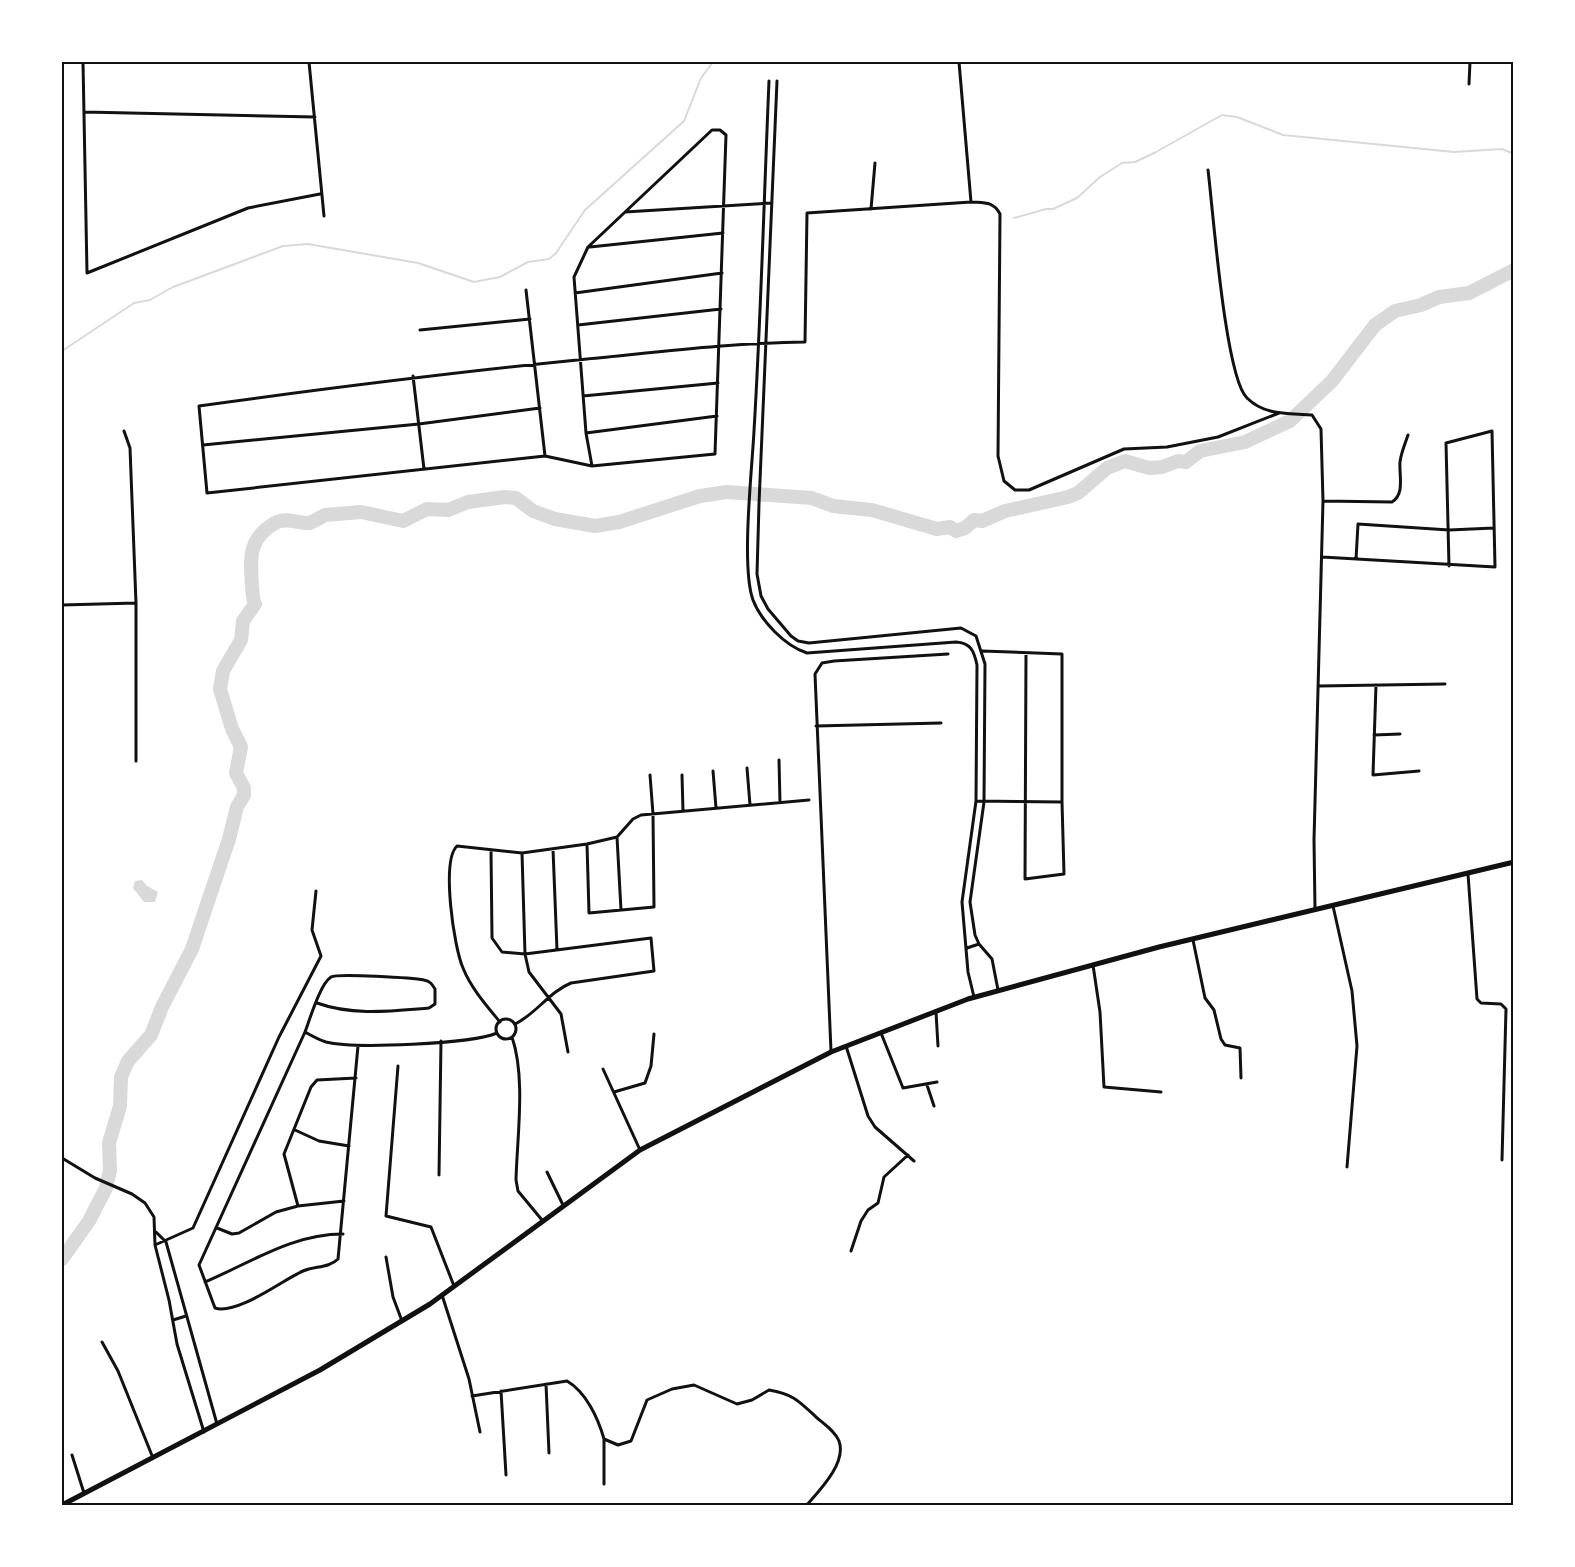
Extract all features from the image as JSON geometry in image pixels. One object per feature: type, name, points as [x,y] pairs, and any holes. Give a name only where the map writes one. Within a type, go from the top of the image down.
[{"type":"main road","points":[[62,1505],[307,1378],[442,1295],[640,1150],[831,1052],[998,991],[1315,909],[1514,862]]},
{"type":"street","points":[[83,62],[87,273],[248,208],[321,194]]},
{"type":"street","points":[[309,62],[324,216]]},
{"type":"street","points":[[959,62],[970,202]]},
{"type":"street","points":[[1469,84],[1470,62]]},
{"type":"street","points":[[769,81],[750,504],[749,574],[753,599],[761,614],[794,649],[807,652],[956,642],[966,643],[974,651],[977,665],[976,801],[962,902],[974,998]]},
{"type":"street","points":[[777,81],[759,482],[757,574],[761,596],[768,609],[798,641],[808,643],[961,628],[976,636],[985,664],[984,802],[970,902],[975,935],[979,944],[992,959],[998,991]]},
{"type":"street","points":[[84,112],[315,117]]},
{"type":"street","points":[[592,466],[586,433],[580,360],[574,277],[588,247],[712,130],[720,130],[726,135],[723,233],[722,273],[721,309],[720,346],[719,383],[716,454],[592,466],[545,456],[207,493],[199,406],[413,376],[580,360],[720,346],[805,342],[807,213],[970,202],[989,203],[995,206],[1000,214],[998,456],[1004,481],[1015,490],[1029,490],[1124,449],[1167,447],[1218,437],[1279,413]]},
{"type":"street","points":[[871,209],[874,163]]},
{"type":"street","points":[[1208,170],[1227,333],[1241,390],[1247,398],[1279,413],[1312,415],[1321,429],[1323,501],[1315,909]]},
{"type":"street","points":[[625,212],[724,204],[772,203]]},
{"type":"street","points":[[588,247],[723,233]]},
{"type":"street","points":[[575,293],[722,273]]},
{"type":"street","points":[[526,290],[545,456]]},
{"type":"street","points":[[578,325],[721,309]]},
{"type":"street","points":[[420,330],[530,319]]},
{"type":"street","points":[[413,376],[424,469]]},
{"type":"street","points":[[583,396],[719,383]]},
{"type":"street","points":[[202,445],[419,424],[540,408]]},
{"type":"street","points":[[586,433],[717,416]]},
{"type":"street","points":[[124,431],[130,448],[136,603],[136,761]]},
{"type":"street","points":[[1322,557],[1449,566],[1495,567],[1492,431],[1446,443],[1449,566]]},
{"type":"street","points":[[1323,501],[1392,502],[1397,499],[1400,494],[1400,461],[1408,435]]},
{"type":"street","points":[[1356,559],[1358,524],[1449,530],[1494,528]]},
{"type":"street","points":[[62,605],[136,603]]},
{"type":"street","points":[[982,651],[1062,654],[1064,874],[1025,879],[1026,653]]},
{"type":"street","points":[[831,1052],[814,681],[817,668],[822,663],[948,654]]},
{"type":"street","points":[[1318,686],[1445,684]]},
{"type":"street","points":[[1376,685],[1373,775],[1419,771]]},
{"type":"street","points":[[816,726],[941,723]]},
{"type":"street","points":[[1374,735],[1400,734]]},
{"type":"street","points":[[779,760],[780,803]]},
{"type":"street","points":[[747,768],[750,805]]},
{"type":"street","points":[[713,771],[716,808]]},
{"type":"street","points":[[587,844],[589,913],[654,907],[654,814],[650,775]]},
{"type":"street","points":[[682,775],[683,811]]},
{"type":"street","points":[[497,1033],[500,1022],[463,968],[455,943],[450,862],[457,846],[522,853],[553,849],[617,837],[633,819],[654,814],[809,800]]},
{"type":"street","points":[[976,801],[1062,802]]},
{"type":"street","points":[[617,837],[621,910]]},
{"type":"street","points":[[553,849],[557,950]]},
{"type":"street","points":[[490,850],[492,938],[502,952],[525,954],[651,938],[654,971],[570,983],[560,987],[533,1014],[515,1024]]},
{"type":"street","points":[[522,853],[525,954],[529,972],[561,1014],[568,1052]]},
{"type":"street","points":[[1468,874],[1477,999],[1481,1003],[1501,1004],[1506,1009],[1502,1160]]},
{"type":"street","points":[[155,1245],[193,1228],[279,1037],[305,983],[318,963],[321,956],[312,930],[316,891]]},
{"type":"street","points":[[1333,906],[1352,991],[1357,1046],[1347,1167]]},
{"type":"street","points":[[1193,940],[1204,998],[1218,1017],[1221,1040],[1225,1045],[1240,1048],[1241,1078]]},
{"type":"street","points":[[967,948],[979,944]]},
{"type":"street","points":[[1092,965],[1100,1012],[1104,1087],[1161,1092]]},
{"type":"street","points":[[316,1003],[335,1009],[375,1012],[431,1008],[436,1000],[435,989],[425,980],[338,975],[329,978],[316,1003],[199,1265],[212,1306],[224,1309],[273,1289],[306,1269],[336,1262],[343,1234],[358,1046]]},
{"type":"street","points":[[936,1012],[938,1046]]},
{"type":"street","points":[[500,1022],[508,1019],[515,1024],[516,1029],[512,1037],[517,1052],[518,1071],[516,1180],[518,1191],[542,1220]]},
{"type":"street","points":[[305,1032],[325,1042],[358,1046],[441,1041],[497,1033]]},
{"type":"street","points":[[497,1033],[503,1039],[512,1037]]},
{"type":"street","points":[[881,1033],[900,1086],[907,1089],[936,1082]]},
{"type":"street","points":[[614,1092],[645,1083],[651,1066],[654,1034]]},
{"type":"street","points":[[439,1175],[441,1041]]},
{"type":"street","points":[[846,1046],[868,1116],[875,1127],[914,1161]]},
{"type":"street","points":[[398,1066],[386,1215],[431,1227],[454,1286]]},
{"type":"street","points":[[603,1068],[640,1150]]},
{"type":"street","points":[[298,1206],[284,1154],[296,1130],[314,1082],[320,1079],[356,1078]]},
{"type":"street","points":[[927,1085],[934,1106]]},
{"type":"street","points":[[296,1130],[319,1141],[349,1146]]},
{"type":"street","points":[[851,1251],[861,1221],[868,1210],[878,1203],[884,1177],[908,1155]]},
{"type":"street","points":[[62,1158],[95,1178],[132,1194],[145,1203],[154,1217],[155,1245],[177,1344],[204,1433]]},
{"type":"street","points":[[547,1172],[563,1205]]},
{"type":"street","points":[[216,1227],[232,1234],[239,1233],[276,1212],[298,1206],[344,1201]]},
{"type":"street","points":[[156,1232],[166,1242],[218,1426]]},
{"type":"street","points":[[205,1282],[297,1239],[319,1234],[343,1234]]},
{"type":"street","points":[[386,1257],[393,1297],[402,1321]]},
{"type":"street","points":[[442,1295],[472,1396],[480,1432]]},
{"type":"street","points":[[173,1320],[186,1316]]},
{"type":"street","points":[[102,1342],[118,1371],[153,1459]]},
{"type":"street","points":[[472,1396],[563,1381],[572,1384],[598,1419],[604,1439],[604,1484]]},
{"type":"street","points":[[546,1384],[549,1453]]},
{"type":"street","points":[[604,1439],[618,1445],[631,1441],[647,1400],[672,1389],[694,1385],[737,1404],[752,1400],[768,1390],[785,1393],[796,1398],[831,1430],[839,1442],[838,1456],[830,1476],[806,1506]]},
{"type":"street","points":[[501,1391],[506,1475]]},
{"type":"street","points":[[72,1455],[84,1493]]},
{"type":"shaded area","points":[[142,880],[158,892],[155,902],[144,902],[133,888],[135,881]]},
{"type":"waterway","points":[[62,351],[134,303],[150,300],[173,287],[283,246],[308,244],[418,263],[474,282],[500,277],[528,262],[549,259],[556,253],[585,210],[684,121],[701,78],[713,62]]},
{"type":"waterway","points":[[1014,218],[1053,209],[1077,198],[1100,177],[1122,163],[1135,162],[1156,152],[1222,115],[1237,117],[1283,135],[1454,152],[1502,149],[1514,154]]},
{"type":"waterway","points":[[62,1259],[89,1221],[106,1188],[110,1170],[109,1143],[120,1106],[121,1077],[128,1061],[151,1035],[162,1007],[192,949],[229,839],[237,807],[244,795],[244,788],[236,773],[241,747],[232,729],[220,689],[223,671],[241,640],[243,621],[255,604],[251,557],[256,541],[268,528],[281,521],[310,523],[325,515],[361,512],[403,521],[427,509],[448,510],[468,502],[505,497],[516,498],[533,511],[555,519],[595,526],[619,522],[700,496],[727,492],[812,498],[833,506],[872,510],[937,529],[950,527],[956,531],[965,528],[974,520],[982,521],[1005,511],[1078,493],[1107,468],[1125,461],[1149,468],[1162,467],[1178,461],[1186,462],[1200,451],[1245,442],[1290,421],[1332,381],[1375,325],[1395,311],[1421,305],[1439,297],[1469,293],[1514,270]]}]
